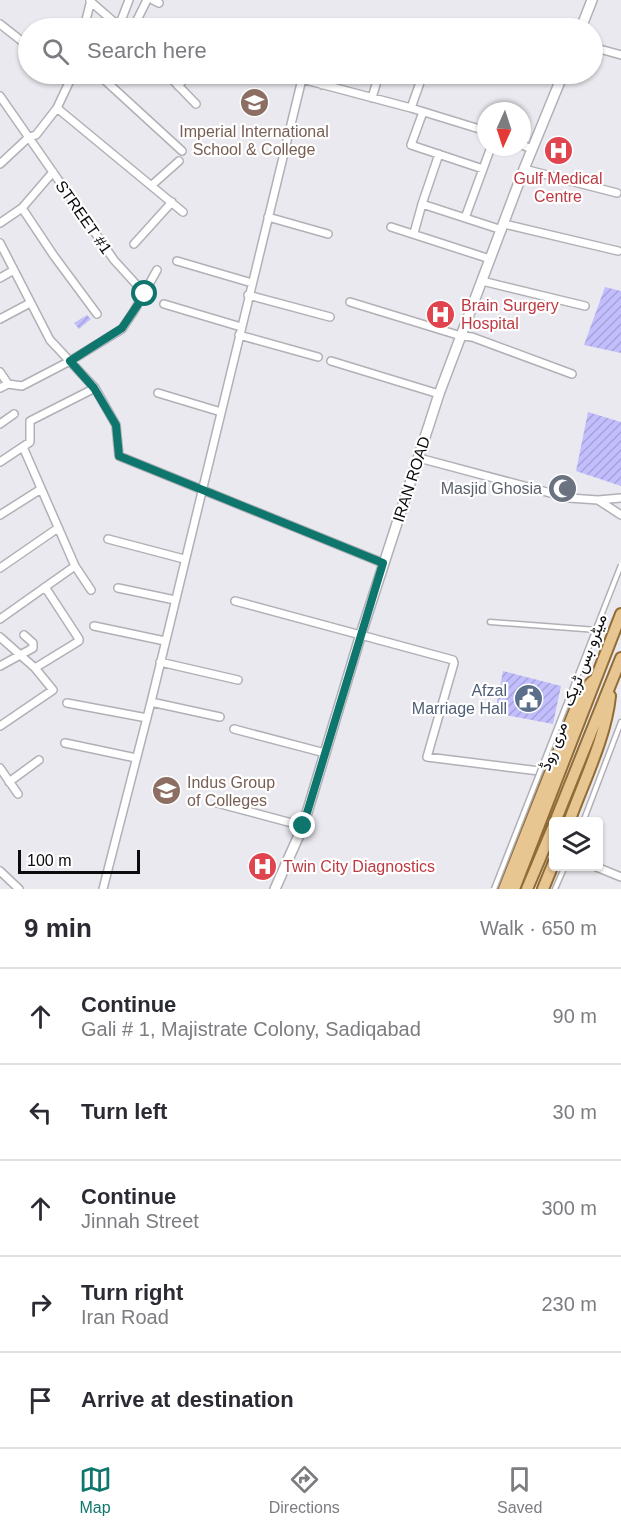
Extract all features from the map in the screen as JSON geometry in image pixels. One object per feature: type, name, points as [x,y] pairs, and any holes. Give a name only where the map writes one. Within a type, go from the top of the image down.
[{"type":"main road","points":[[585,18],[592,0]]},
{"type":"main road","name":"IRAN ROAD","points":[[275,889],[303,826],[383,563],[439,394],[524,169],[559,84]]},
{"type":"main road","name":"مری روڈ","points":[[514,889],[621,614]]},
{"type":"main road","name":"مری روڈ","points":[[557,817],[621,658]]},
{"type":"main road","points":[[504,889],[582,692],[597,676]]},
{"type":"main road","points":[[571,817],[602,735],[612,684]]},
{"type":"main road","name":"مری روڈ","points":[[528,889],[549,836]]},
{"type":"main road","points":[[543,889],[550,871]]},
{"type":"street","points":[[123,18],[129,0]]},
{"type":"street","points":[[138,18],[147,0]]},
{"type":"street","points":[[87,18],[91,1],[110,18]]},
{"type":"street","points":[[0,24],[18,38]]},
{"type":"street","points":[[603,50],[621,56]]},
{"type":"street","points":[[0,164],[29,137],[36,135],[57,108],[69,84]]},
{"type":"street","points":[[109,84],[182,151]]},
{"type":"street","points":[[103,889],[151,702],[301,84]]},
{"type":"street","points":[[319,84],[477,128]]},
{"type":"street","points":[[372,98],[376,84]]},
{"type":"street","points":[[411,108],[419,84]]},
{"type":"street","points":[[178,86],[196,104]]},
{"type":"street","name":"STREET #1","points":[[0,96],[114,260],[145,294]]},
{"type":"street","points":[[57,108],[183,212]]},
{"type":"street","points":[[423,112],[411,145],[483,169]]},
{"type":"street","points":[[414,233],[439,154]]},
{"type":"street","points":[[465,218],[488,156]]},
{"type":"street","points":[[152,185],[179,161]]},
{"type":"street","points":[[524,169],[617,193]]},
{"type":"street","points":[[0,223],[22,208],[53,172]]},
{"type":"street","points":[[134,244],[172,202]]},
{"type":"street","points":[[422,204],[465,218],[618,251]]},
{"type":"street","points":[[22,208],[97,314]]},
{"type":"street","points":[[268,217],[328,234]]},
{"type":"street","points":[[392,227],[490,259]]},
{"type":"street","points":[[0,243],[50,340],[94,388],[116,425],[119,456],[383,563]]},
{"type":"street","points":[[177,261],[252,283]]},
{"type":"street","points":[[0,278],[14,270]]},
{"type":"street","points":[[0,388],[8,384],[22,386],[70,361],[122,328],[145,294],[157,270]]},
{"type":"street","points":[[482,281],[585,306]]},
{"type":"street","points":[[248,295],[330,317]]},
{"type":"street","points":[[350,302],[461,336],[472,336],[572,374]]},
{"type":"street","points":[[0,319],[30,303]]},
{"type":"street","points":[[164,304],[318,357]]},
{"type":"street","points":[[331,361],[439,394]]},
{"type":"street","points":[[0,372],[8,384]]},
{"type":"street","points":[[0,462],[30,442],[30,422],[94,388]]},
{"type":"street","points":[[158,393],[220,412]]},
{"type":"street","points":[[0,424],[14,414]]},
{"type":"street","points":[[23,447],[75,566],[91,590]]},
{"type":"street","points":[[419,458],[569,498],[598,500],[621,498]]},
{"type":"street","points":[[0,516],[41,489]]},
{"type":"street","points":[[598,500],[621,515]]},
{"type":"street","points":[[0,568],[58,528]]},
{"type":"street","points":[[108,539],[184,559]]},
{"type":"street","points":[[0,619],[75,566]]},
{"type":"street","points":[[35,668],[79,641],[45,587]]},
{"type":"street","points":[[118,588],[175,600]]},
{"type":"street","points":[[236,601],[361,633],[454,661],[427,757],[539,771]]},
{"type":"street","points":[[94,626],[165,641]]},
{"type":"street","points":[[0,666],[34,646],[24,634]]},
{"type":"street","points":[[0,637],[35,668],[54,690],[0,726]]},
{"type":"street","points":[[160,662],[238,680]]},
{"type":"street","points":[[151,702],[220,717]]},
{"type":"street","points":[[67,703],[147,718]]},
{"type":"street","points":[[234,729],[325,753]]},
{"type":"street","points":[[65,743],[136,758]]},
{"type":"street","points":[[9,782],[39,760]]},
{"type":"street","points":[[0,768],[18,794]]},
{"type":"street","points":[[217,803],[303,826]]},
{"type":"street","points":[[603,870],[621,877]]},
{"type":"street","points":[[0,871],[19,889]]},
{"type":"lane","name":"میٹرو بس ٹریک","points":[[494,889],[621,565]]},
{"type":"lane","points":[[490,622],[597,630]]},
{"type":"lane","points":[[585,817],[621,722]]},
{"type":"lane","points":[[555,889],[563,871]]},
{"type":"building","points":[[605,287],[621,291],[621,353],[584,345]]},
{"type":"building","points":[[87,315],[91,319],[79,329],[74,323]]},
{"type":"building","points":[[588,412],[621,422],[621,486],[576,471]]},
{"type":"building","name":"Afzal Marriage Hall","points":[[503,671],[561,686],[553,724],[495,713]]},
{"type":"place","name":"Imperial International School & College","points":[[254,103]]},
{"type":"place","name":"Gulf Medical Centre","points":[[558,150]]},
{"type":"place","name":"Brain Surgery Hospital","points":[[440,314]]},
{"type":"place","name":"Masjid Ghosia","points":[[563,488]]},
{"type":"place","name":"Afzal Marriage Hall","points":[[528,699]]},
{"type":"place","name":"Indus Group of Colleges","points":[[166,791]]},
{"type":"place","name":"Twin City Diagnostics","points":[[262,866]]},
{"type":"route","points":[[145,294],[122,328],[70,361],[94,388],[116,425],[119,456],[383,563],[303,826]]}]
